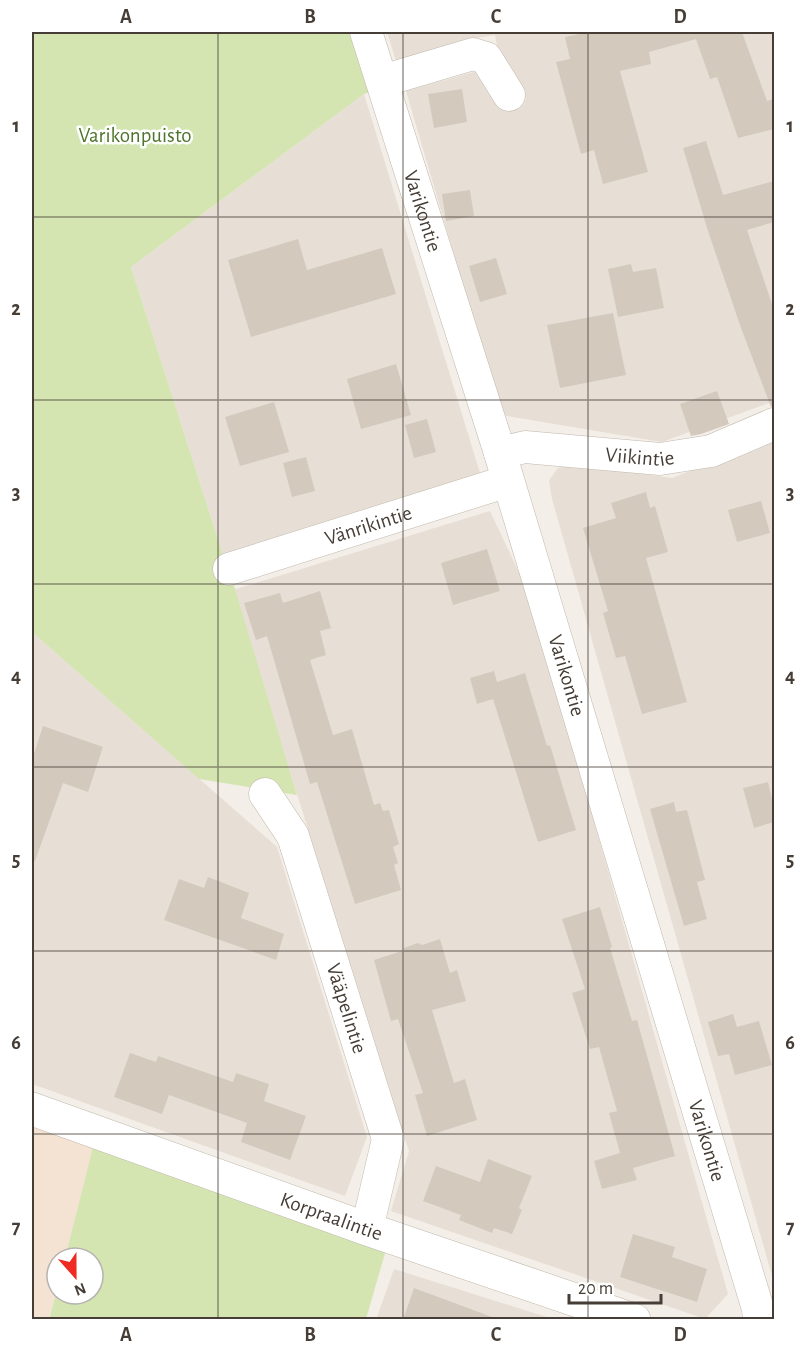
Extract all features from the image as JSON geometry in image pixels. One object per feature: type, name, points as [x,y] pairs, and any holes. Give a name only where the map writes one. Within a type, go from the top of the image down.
[{"type":"street","name":"Varikontie","points":[[366,32],[504,467],[751,1286],[759,1320]]},
{"type":"street","points":[[382,81],[473,54],[486,58],[509,95]]},
{"type":"street","name":"Viikintie","points":[[504,467],[525,447],[660,459],[711,451],[774,424]]},
{"type":"street","name":"Vänrikintie","points":[[229,569],[504,467]]},
{"type":"street","name":"Vääpelintie","points":[[265,794],[293,836],[388,1139],[367,1229]]},
{"type":"street","name":"Korpraalintie","points":[[32,1108],[367,1229],[634,1320]]},
{"type":"shaded area","points":[[387,32],[774,32],[774,401],[662,442],[501,415],[406,91],[477,71],[501,106],[526,100],[500,62],[495,35],[471,39],[396,61]]},
{"type":"shaded area","points":[[364,94],[480,473],[223,555],[131,267]]},
{"type":"shaded area","points":[[774,438],[774,1283],[552,499],[549,480],[558,468],[574,464],[672,478]]},
{"type":"shaded area","points":[[490,511],[530,596],[728,1294],[705,1319],[391,1211],[409,1151],[233,590]]},
{"type":"shaded area","points":[[32,632],[277,847],[367,1137],[345,1196],[32,1084]]},
{"type":"shaded area","points":[[32,1126],[93,1147],[68,1246],[45,1246],[45,1306],[53,1306],[49,1319],[32,1320]]},
{"type":"shaded area","points":[[394,1269],[553,1319],[376,1320]]},
{"type":"green space","name":"Varikonpuisto","points":[[32,32],[357,32],[377,90],[364,94],[131,267],[229,569],[297,795],[199,779],[32,632]]},
{"type":"green space","points":[[93,1147],[390,1236],[366,1319],[49,1320],[53,1306],[105,1306],[105,1246],[68,1246]]},
{"type":"building","points":[[589,32],[742,32],[767,101],[774,99],[774,129],[738,138],[717,77],[710,79],[696,39],[649,52],[651,64],[620,71],[648,172],[603,184],[594,150],[581,154],[556,62],[570,59],[565,37]]},
{"type":"building","points":[[462,89],[467,122],[434,128],[428,94]]},
{"type":"building","points":[[706,141],[723,195],[774,181],[774,222],[747,230],[774,310],[774,406],[771,407],[708,231],[683,148]]},
{"type":"building","points":[[470,190],[474,216],[446,221],[442,194]]},
{"type":"building","points":[[298,239],[307,270],[382,248],[396,294],[251,337],[228,260]]},
{"type":"building","points":[[496,258],[507,294],[480,302],[469,266]]},
{"type":"building","points":[[631,264],[633,272],[656,268],[664,308],[618,317],[608,269]]},
{"type":"building","points":[[613,313],[626,375],[560,388],[547,325]]},
{"type":"building","points":[[396,364],[411,415],[361,429],[347,379]]},
{"type":"building","points":[[717,391],[729,424],[691,436],[680,404]]},
{"type":"building","points":[[274,402],[289,452],[240,466],[225,417]]},
{"type":"building","points":[[427,419],[436,452],[414,458],[405,425]]},
{"type":"building","points":[[306,457],[315,491],[292,497],[283,463]]},
{"type":"building","points":[[646,492],[650,508],[655,506],[668,552],[646,558],[687,702],[642,714],[625,656],[616,658],[603,613],[608,611],[583,528],[616,518],[611,503]]},
{"type":"building","points":[[761,501],[770,533],[737,542],[728,510]]},
{"type":"building","points":[[487,549],[500,591],[453,605],[441,563]]},
{"type":"building","points":[[320,591],[331,628],[320,631],[326,655],[310,660],[333,735],[352,729],[374,805],[380,803],[383,811],[389,810],[399,844],[393,847],[398,863],[394,865],[401,890],[355,904],[317,782],[310,784],[267,636],[256,640],[244,603],[280,593],[283,603]]},
{"type":"building","points":[[494,671],[497,682],[525,673],[576,830],[538,842],[493,699],[477,704],[470,678]]},
{"type":"building","points":[[43,726],[103,747],[88,792],[63,783],[35,861],[32,860],[32,760]]},
{"type":"building","points":[[768,782],[774,807],[774,822],[754,828],[743,788]]},
{"type":"building","points":[[674,802],[676,812],[687,810],[705,880],[697,882],[707,919],[684,926],[650,809]]},
{"type":"building","points":[[208,877],[249,893],[241,918],[284,934],[276,960],[164,920],[179,879],[204,888]]},
{"type":"building","points":[[600,907],[632,1021],[637,1020],[675,1156],[633,1168],[637,1180],[602,1189],[594,1161],[620,1153],[609,1113],[617,1111],[599,1047],[590,1049],[572,993],[585,989],[562,919]]},
{"type":"building","points":[[440,939],[450,973],[457,970],[466,1001],[432,1010],[454,1083],[465,1079],[477,1120],[427,1136],[415,1095],[423,1093],[398,1019],[391,1021],[374,960],[418,943],[422,945]]},
{"type":"building","points":[[733,1014],[737,1027],[759,1021],[772,1065],[735,1075],[729,1054],[718,1056],[708,1022]]},
{"type":"building","points":[[130,1053],[156,1062],[158,1056],[233,1082],[236,1073],[269,1084],[264,1101],[306,1116],[290,1160],[241,1142],[247,1123],[169,1095],[162,1114],[114,1097]]},
{"type":"building","points":[[488,1159],[532,1176],[519,1208],[522,1210],[512,1234],[494,1228],[492,1233],[459,1220],[461,1215],[423,1201],[436,1166],[480,1182]]},
{"type":"building","points":[[633,1234],[675,1247],[672,1257],[707,1269],[697,1302],[620,1277]]},
{"type":"building","points":[[414,1288],[492,1317],[491,1320],[403,1320]]}]
